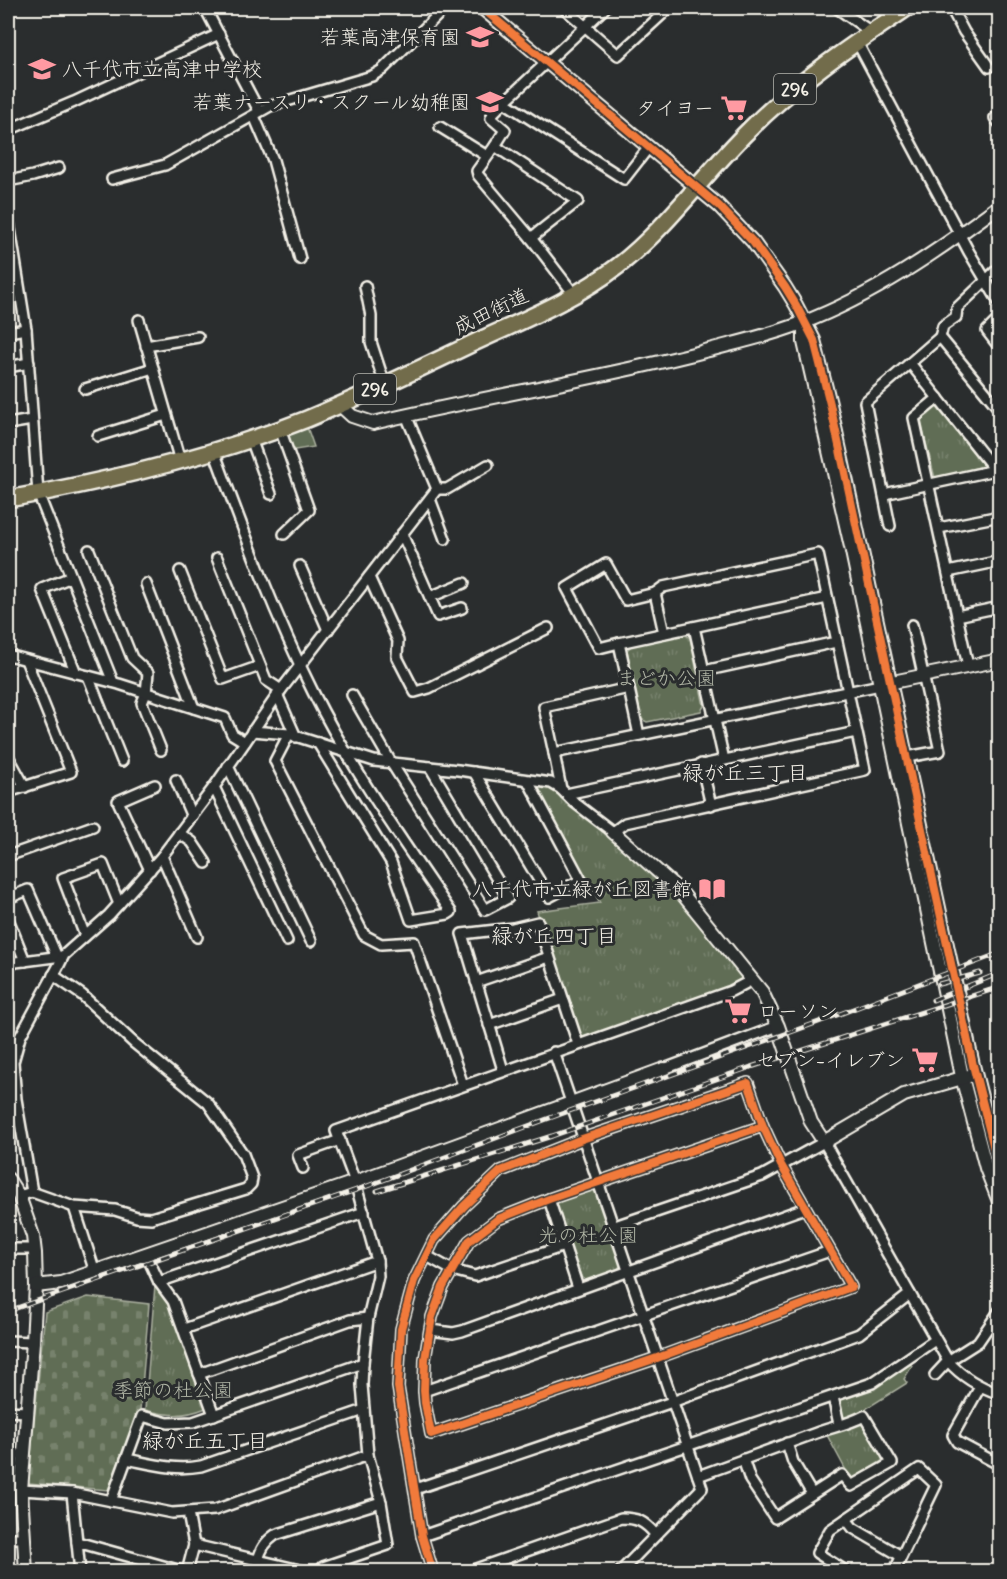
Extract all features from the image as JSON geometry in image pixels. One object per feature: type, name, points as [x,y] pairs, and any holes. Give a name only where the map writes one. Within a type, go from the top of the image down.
[{"type":"highway","name":"成田街道","points":[[8,499],[74,488],[180,461],[280,429],[385,385],[574,294],[596,281],[657,232],[750,129],[782,100],[857,42],[907,8]]},
{"type":"street","points":[[205,8],[256,114],[273,160],[300,259]]},
{"type":"street","points":[[112,179],[165,165],[270,106],[372,76],[382,70],[445,8]]},
{"type":"street","points":[[482,8],[736,221],[785,286],[814,340],[830,404],[962,1078],[986,1168],[999,1204]]},
{"type":"street","points":[[564,8],[618,55],[669,8]]},
{"type":"street","points":[[574,294],[477,171],[505,130],[491,118],[493,113],[605,8]]},
{"type":"street","points":[[837,8],[871,32]]},
{"type":"street","points":[[951,8],[964,32],[989,67]]},
{"type":"street","points":[[8,130],[74,102],[219,34]]},
{"type":"street","points":[[857,42],[999,304]]},
{"type":"street","points":[[504,102],[624,179],[649,147]]},
{"type":"street","points":[[440,126],[487,156]]},
{"type":"street","points":[[495,146],[578,201],[531,238]]},
{"type":"street","points":[[8,181],[59,168]]},
{"type":"street","points":[[340,405],[352,416],[373,423],[654,364],[777,332],[804,322],[890,280],[999,205]]},
{"type":"street","points":[[8,216],[8,231],[26,329],[38,493],[113,682]]},
{"type":"street","points":[[890,526],[865,402],[940,336],[943,326],[956,317],[957,308],[999,267]]},
{"type":"street","points":[[365,286],[371,316],[371,342],[385,385]]},
{"type":"street","points":[[999,318],[987,331],[999,348]]},
{"type":"street","points":[[139,320],[180,461]]},
{"type":"street","points":[[8,332],[26,329]]},
{"type":"street","points":[[940,336],[999,410]]},
{"type":"street","points":[[146,346],[198,337]]},
{"type":"street","points":[[8,367],[29,363]]},
{"type":"street","points":[[884,494],[997,470],[910,363]]},
{"type":"street","points":[[85,389],[153,368]]},
{"type":"street","points":[[938,398],[914,418],[968,666]]},
{"type":"street","points":[[98,436],[166,415]]},
{"type":"street","points":[[406,415],[437,489]]},
{"type":"street","points":[[8,424],[32,420]]},
{"type":"street","points":[[280,429],[309,510],[284,534]]},
{"type":"street","points":[[251,439],[271,494]]},
{"type":"street","points":[[214,451],[261,577],[301,666],[368,790],[451,912],[411,920],[391,862],[318,743]]},
{"type":"street","points":[[437,489],[447,489],[488,465]]},
{"type":"street","points":[[32,1192],[10,1067],[20,1037],[61,956],[119,904],[162,856],[214,787],[279,692],[437,489]]},
{"type":"street","points":[[429,499],[445,539]]},
{"type":"street","points":[[939,528],[999,516]]},
{"type":"street","points":[[402,534],[438,616],[462,608]]},
{"type":"street","points":[[89,550],[132,658],[148,673],[146,693],[142,703],[161,750]]},
{"type":"street","points":[[613,832],[626,823],[865,770],[818,554],[663,587],[656,592],[626,600],[606,564],[567,588],[598,648],[827,598]]},
{"type":"street","points":[[217,558],[266,680],[279,692],[293,736]]},
{"type":"street","points":[[948,572],[999,561]]},
{"type":"street","points":[[300,566],[328,630]]},
{"type":"street","points":[[180,571],[223,679],[260,666]]},
{"type":"street","points":[[71,577],[42,590],[76,673]]},
{"type":"street","points":[[369,577],[398,641],[397,657],[415,692],[429,688],[548,628]]},
{"type":"street","points":[[430,597],[464,583]]},
{"type":"street","points":[[146,584],[194,708]]},
{"type":"street","points":[[656,592],[664,633]]},
{"type":"street","points":[[957,616],[999,607]]},
{"type":"street","points":[[907,757],[940,751],[912,625]]},
{"type":"street","points":[[694,627],[724,760]]},
{"type":"street","points":[[704,670],[836,642]]},
{"type":"street","points":[[619,643],[639,735]]},
{"type":"street","points":[[8,666],[11,656],[113,682],[225,718],[232,734],[245,742]]},
{"type":"street","points":[[8,792],[71,772],[26,660]]},
{"type":"street","points":[[554,753],[999,660]]},
{"type":"street","points":[[88,676],[122,761]]},
{"type":"street","points":[[885,684],[907,757],[999,1172]]},
{"type":"street","points":[[563,791],[544,707],[629,688]]},
{"type":"street","points":[[352,694],[392,764],[485,910],[508,898],[430,767]]},
{"type":"street","points":[[252,731],[293,736],[368,760],[514,777],[528,782],[551,783],[613,832],[680,891],[762,992],[778,1026],[812,1122],[948,1361],[957,1371],[980,1387],[999,1395]]},
{"type":"street","points":[[563,791],[856,732]]},
{"type":"street","points":[[293,736],[275,761],[364,935],[381,944],[414,942],[463,1085]]},
{"type":"street","points":[[8,756],[26,787]]},
{"type":"street","points":[[701,764],[711,805]]},
{"type":"street","points":[[228,766],[311,941]]},
{"type":"street","points":[[474,772],[549,897],[582,880],[528,782]]},
{"type":"street","points":[[176,780],[192,816]]},
{"type":"street","points":[[150,870],[118,801],[155,785]]},
{"type":"street","points":[[214,787],[287,941]]},
{"type":"street","points":[[8,856],[93,826]]},
{"type":"street","points":[[179,832],[192,842],[206,863]]},
{"type":"street","points":[[162,856],[197,937]]},
{"type":"street","points":[[86,936],[63,878],[103,864],[119,904]]},
{"type":"street","points":[[8,897],[28,890],[61,956]]},
{"type":"street","points":[[8,919],[25,961]]},
{"type":"street","points":[[503,1070],[462,934],[513,928],[538,922],[578,1044]]},
{"type":"street","points":[[8,963],[61,956]]},
{"type":"street","points":[[476,982],[549,957]]},
{"type":"street","points":[[19,1196],[32,1192],[74,1207],[114,1210],[137,1217],[151,1218],[246,1188],[251,1184],[252,1178],[243,1154],[208,1103],[135,1043],[82,995],[53,975]]},
{"type":"street","points":[[320,1572],[323,1566],[388,1545],[381,1502],[368,1455],[364,1410],[363,1363],[368,1318],[378,1276],[377,1262],[355,1182],[336,1131],[731,991],[752,980]]},
{"type":"street","points":[[489,1025],[563,999]]},
{"type":"street","points":[[36,1286],[61,1283],[95,1272],[355,1182],[778,1026]]},
{"type":"street","points":[[554,1052],[702,1488],[620,1572]]},
{"type":"street","points":[[612,1227],[762,1176],[904,1095],[976,1074]]},
{"type":"street","points":[[433,1572],[422,1536],[398,1387],[401,1329],[414,1281],[434,1240],[464,1206],[501,1171],[582,1139],[748,1083],[763,1126],[782,1165],[851,1287],[657,1358],[431,1434],[424,1391],[425,1359],[430,1330],[438,1300],[469,1241],[493,1222],[549,1199],[763,1126]]},
{"type":"street","points":[[303,1168],[298,1155],[340,1140]]},
{"type":"street","points":[[8,1179],[19,1196],[33,1236],[35,1249],[33,1342],[21,1490],[22,1538],[26,1572]]},
{"type":"street","points":[[549,1199],[578,1288]]},
{"type":"street","points":[[74,1207],[95,1272]]},
{"type":"street","points":[[430,1330],[453,1333],[462,1331],[806,1208]]},
{"type":"street","points":[[159,1282],[364,1212]]},
{"type":"street","points":[[427,1256],[452,1270],[475,1276],[564,1246]]},
{"type":"street","points":[[8,1249],[35,1249]]},
{"type":"street","points":[[424,1391],[830,1251]]},
{"type":"street","points":[[146,1254],[159,1282],[173,1301],[214,1415]]},
{"type":"street","points":[[184,1329],[377,1262]]},
{"type":"street","points":[[415,1489],[672,1402],[859,1334],[910,1294]]},
{"type":"street","points":[[935,1375],[948,1361],[978,1342],[999,1310]]},
{"type":"street","points":[[199,1374],[350,1320],[368,1318]]},
{"type":"street","points":[[422,1536],[872,1383],[935,1340]]},
{"type":"street","points":[[8,1341],[33,1342]]},
{"type":"street","points":[[111,1501],[142,1416],[168,1423],[194,1422],[363,1363]]},
{"type":"street","points":[[980,1387],[953,1435],[957,1442],[999,1465]]},
{"type":"street","points":[[834,1397],[839,1424]]},
{"type":"street","points":[[126,1459],[184,1469],[201,1466],[364,1410]]},
{"type":"street","points":[[8,1411],[27,1412]]},
{"type":"street","points":[[698,1476],[839,1424],[850,1424],[864,1416],[902,1481]]},
{"type":"street","points":[[787,1443],[793,1462],[812,1494]]},
{"type":"street","points":[[8,1455],[24,1455]]},
{"type":"street","points":[[21,1490],[72,1493],[172,1513],[188,1513],[215,1510],[368,1455]]},
{"type":"street","points":[[743,1459],[750,1480],[775,1518],[842,1475],[851,1486],[892,1463]]},
{"type":"street","points":[[847,1572],[817,1553],[830,1530],[919,1469],[936,1485],[894,1572]]},
{"type":"street","points":[[72,1493],[80,1572]]},
{"type":"street","points":[[258,1560],[260,1551],[275,1535],[381,1502]]},
{"type":"street","points":[[77,1542],[186,1572],[194,1545],[188,1513]]},
{"type":"street","points":[[467,1572],[621,1518],[635,1518],[644,1521],[655,1534]]},
{"type":"street","points":[[846,1519],[853,1528],[901,1556]]},
{"type":"street","points":[[8,1538],[22,1538]]},
{"type":"street","points":[[194,1545],[308,1572]]},
{"type":"street","points":[[143,1572],[146,1561]]},
{"type":"green space","points":[[936,406],[984,466],[935,478],[920,420]]},
{"type":"green space","points":[[307,427],[314,447],[289,451],[287,436]]},
{"type":"green space","name":"まどか公園","points":[[685,634],[690,638],[704,706],[701,711],[647,722],[641,719],[627,650],[632,645]]},
{"type":"green space","points":[[540,786],[551,788],[575,803],[680,891],[752,980],[578,1044],[537,911],[600,903],[536,790]]},
{"type":"green space","name":"光の杜公園","points":[[591,1187],[595,1190],[621,1265],[617,1270],[586,1281],[581,1276],[555,1201]]},
{"type":"green space","name":"季節の杜公園","points":[[155,1285],[170,1307],[206,1408],[176,1415],[145,1410]]},
{"type":"green space","points":[[88,1297],[149,1304],[140,1410],[108,1490],[28,1483],[45,1312]]},
{"type":"green space","points":[[907,1360],[912,1366],[904,1379],[907,1383],[867,1408],[864,1414],[840,1423],[835,1397]]},
{"type":"green space","points":[[858,1423],[864,1425],[883,1456],[882,1461],[854,1478],[849,1476],[827,1435]]},
{"type":"railway","points":[[8,1311],[362,1188],[816,1023],[1000,953]]},
{"type":"railway","points":[[939,984],[980,973]]},
{"type":"railway","points":[[933,1000],[1000,973]]},
{"type":"railway","points":[[377,1191],[552,1136],[751,1067],[1000,987]]},
{"type":"cycle path","points":[[482,8],[719,206],[753,242],[785,287],[814,340],[830,404],[973,1065],[1000,1172]]},
{"type":"cycle path","points":[[433,1572],[422,1536],[398,1387],[401,1329],[414,1281],[434,1240],[464,1206],[501,1171],[582,1139],[748,1083],[763,1126],[781,1165],[851,1287],[657,1358],[431,1434],[424,1391],[425,1359],[432,1317],[443,1287],[469,1241],[498,1219],[549,1199],[763,1126]]},
{"type":"place","name":"若葉高津保育園","points":[[480,37]]},
{"type":"place","name":"八千代市立高津中学校","points":[[42,69]]},
{"type":"place","name":"若葉ナースリ・スクール幼稚園","points":[[490,102]]},
{"type":"place","name":"タイヨー","points":[[734,108]]},
{"type":"place","name":"八千代市立緑が丘図書館","points":[[712,889]]},
{"type":"place","name":"ローソン","points":[[738,1011]]},
{"type":"place","name":"セブン-イレブン","points":[[925,1060]]},
{"type":"district","name":"緑が丘三丁目","points":[[745,773]]},
{"type":"district","name":"緑が丘四丁目","points":[[554,936]]},
{"type":"district","name":"緑が丘五丁目","points":[[205,1441]]}]
